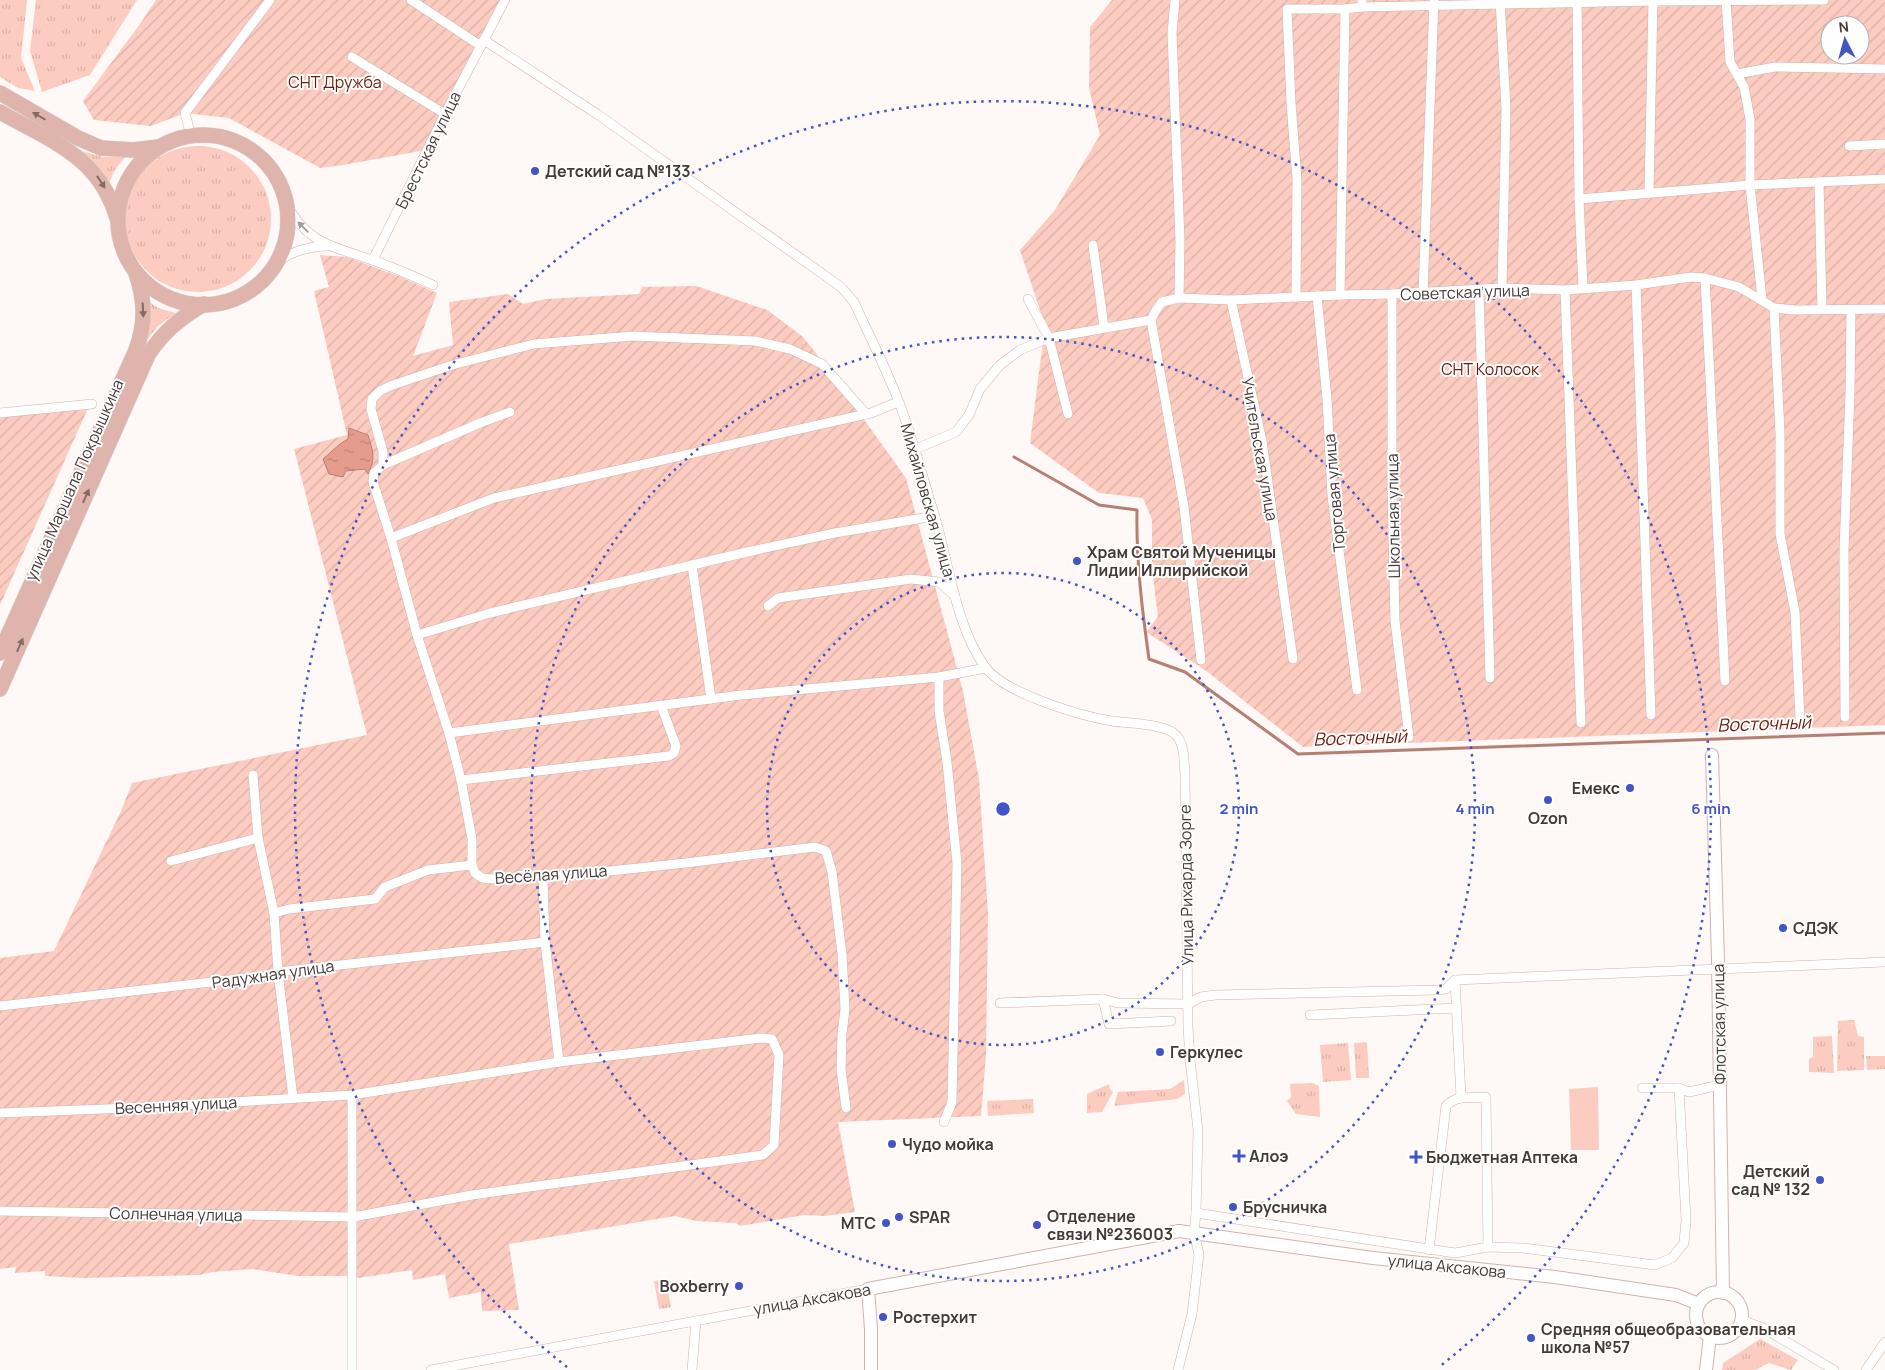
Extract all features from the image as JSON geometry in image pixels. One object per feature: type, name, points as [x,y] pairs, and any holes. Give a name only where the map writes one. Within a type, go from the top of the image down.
[{"type":"main road","points":[[0,93],[78,138],[101,148],[133,150],[161,146]]},
{"type":"main road","points":[[0,112],[70,152],[86,164],[106,190],[118,221],[121,242],[129,262],[150,286],[168,297],[188,303],[204,304],[225,302],[245,294],[262,281],[275,264],[282,250],[288,224],[286,203],[274,173],[252,151],[223,138],[202,135],[191,136],[161,146],[140,163],[128,180],[120,200],[118,221]]},
{"type":"main road","name":"улица Маршала Покрышкина","points":[[0,653],[141,336],[143,319],[141,294],[135,271]]},
{"type":"main road","name":"улица Маршала Покрышкина","points":[[0,689],[148,355],[167,330],[204,304]]},
{"type":"street","points":[[191,136],[185,113],[270,0]]},
{"type":"street","name":"Михайловская улица","points":[[412,0],[597,114],[841,287],[854,302],[898,402],[935,516],[955,596],[970,641],[986,668]]},
{"type":"street","name":"Брестская улица","points":[[373,260],[445,114],[505,0]]},
{"type":"street","points":[[1174,0],[1172,33],[1180,242],[1179,298]]},
{"type":"street","points":[[1649,193],[1654,0]]},
{"type":"street","points":[[1296,297],[1297,180],[1291,104],[1287,5],[1345,8],[1362,3],[1824,0]]},
{"type":"street","points":[[1726,1],[1730,62],[1744,86],[1750,119],[1750,185],[1762,299]]},
{"type":"street","points":[[1423,293],[1434,2]]},
{"type":"street","points":[[1500,2],[1506,109],[1502,288]]},
{"type":"street","points":[[1577,2],[1583,288]]},
{"type":"street","points":[[1340,294],[1345,8]]},
{"type":"street","points":[[352,57],[445,114]]},
{"type":"street","points":[[1737,74],[1775,67],[1885,70]]},
{"type":"street","points":[[1849,146],[1885,144]]},
{"type":"street","points":[[1580,199],[1750,185],[1885,178]]},
{"type":"street","points":[[1818,182],[1822,309]]},
{"type":"street","points":[[286,203],[300,225],[316,240],[327,246],[373,260],[433,285]]},
{"type":"street","points":[[1093,245],[1104,327]]},
{"type":"street","points":[[275,264],[295,251],[314,246],[327,246]]},
{"type":"street","name":"Советская улица","points":[[1151,320],[1162,302],[1179,298],[1231,300],[1340,294],[1423,293],[1502,288],[1565,290],[1636,286],[1663,280],[1691,277],[1705,278],[1739,287],[1762,299],[1774,308]]},
{"type":"street","points":[[1705,278],[1725,681]]},
{"type":"street","points":[[1636,286],[1651,715]]},
{"type":"street","points":[[1479,290],[1490,678]]},
{"type":"street","points":[[1565,290],[1581,723]]},
{"type":"street","name":"Школьная улица","points":[[1392,294],[1392,488],[1395,621],[1408,737]]},
{"type":"street","name":"Торговая улица","points":[[1317,296],[1332,496],[1357,690]]},
{"type":"street","points":[[1028,299],[1049,338],[1068,414]]},
{"type":"street","name":"Учительская улица","points":[[1231,300],[1262,441],[1293,659]]},
{"type":"street","points":[[1800,719],[1795,612],[1780,534],[1780,433],[1774,308],[1885,309]]},
{"type":"street","points":[[1845,717],[1844,550],[1851,310]]},
{"type":"street","points":[[913,450],[956,432],[970,415],[980,389],[1000,365],[1020,350],[1049,338],[1151,320],[1184,507],[1200,660]]},
{"type":"street","points":[[383,464],[383,452],[371,409],[372,399],[380,391],[452,365],[534,344],[633,336],[755,341],[790,349],[822,364],[866,414]]},
{"type":"street","points":[[391,538],[494,498],[866,414],[898,402]]},
{"type":"street","points":[[0,413],[92,404]]},
{"type":"street","points":[[472,865],[472,840],[461,780],[449,733],[417,635],[391,538],[373,482],[374,473],[383,464],[510,412]]},
{"type":"street","points":[[417,635],[490,613],[692,565],[835,533],[935,516]]},
{"type":"street","points":[[692,565],[711,699]]},
{"type":"street","points":[[768,606],[778,598],[911,580],[939,582],[955,596]]},
{"type":"street","points":[[449,733],[711,699],[939,677],[986,668]]},
{"type":"street","name":"Улица Рихарда Зорге","points":[[986,668],[998,679],[1050,705],[1109,721],[1165,728],[1177,736],[1182,746],[1184,766],[1188,1004]]},
{"type":"street","points":[[939,677],[939,710],[947,762],[957,863],[952,1102],[944,1122]]},
{"type":"street","points":[[461,780],[669,756],[674,753],[676,746],[661,705]]},
{"type":"street","name":"Флотская улица","points":[[1712,755],[1718,969],[1722,1292]]},
{"type":"street","points":[[253,775],[258,838],[274,913],[278,972],[293,1098]]},
{"type":"street","points":[[171,861],[258,838]]},
{"type":"street","name":"Весёлая улица","points":[[274,913],[289,909],[375,899],[385,887],[428,870],[472,865],[475,873],[482,878],[503,880],[524,875],[543,878],[815,847],[826,852],[832,872],[842,954],[845,1009],[841,1069],[846,1108]]},
{"type":"street","points":[[543,878],[545,942],[560,1062]]},
{"type":"street","name":"Радужная улица","points":[[0,1006],[545,942]]},
{"type":"street","points":[[1000,1003],[1103,999],[1118,1003],[1188,1004],[1201,997],[1215,995],[1446,989],[1455,980],[1885,962]]},
{"type":"street","points":[[1455,980],[1461,1097]]},
{"type":"street","points":[[1103,999],[1109,1024],[1171,1021]]},
{"type":"street","points":[[1178,1370],[1193,1305],[1199,1254],[1194,1233],[1198,1130],[1190,1060],[1188,1004]]},
{"type":"street","points":[[1310,1016],[1456,1008]]},
{"type":"street","name":"Солнечная улица","points":[[0,1211],[353,1217],[472,1195],[763,1155],[774,1144],[779,1055],[772,1039],[761,1038],[560,1062]]},
{"type":"street","name":"Весенняя улица","points":[[0,1113],[130,1108],[352,1095],[560,1062]]},
{"type":"street","points":[[1642,1088],[1679,1088],[1689,1092],[1720,1085]]},
{"type":"street","points":[[1196,1213],[1429,1250],[1456,1253],[1488,1247],[1523,1248],[1655,1265],[1672,1258],[1684,1243],[1686,1220],[1679,1088]]},
{"type":"street","points":[[352,1095],[352,1370]]},
{"type":"street","points":[[1429,1250],[1446,1106],[1452,1100],[1461,1097],[1486,1097],[1488,1247]]},
{"type":"street","name":"улица Аксакова","points":[[431,1370],[1179,1231],[1373,1258],[1556,1277],[1676,1295],[1699,1304]]},
{"type":"street","points":[[868,1289],[871,1329],[871,1370]]},
{"type":"street","points":[[1722,1292],[1737,1300],[1742,1320],[1740,1326],[1730,1336],[1723,1338],[1710,1336],[1703,1332],[1696,1319],[1699,1304],[1709,1295],[1722,1292]]},
{"type":"street","points":[[1742,1320],[1765,1329],[1834,1370]]},
{"type":"street","points":[[692,1370],[696,1321]]},
{"type":"street","points":[[1706,1370],[1710,1336]]},
{"type":"street","points":[[1866,1370],[1885,1342]]},
{"type":"green space","points":[[0,0],[27,0],[21,58],[35,91],[18,88],[0,77]]},
{"type":"green space","points":[[36,0],[137,0],[90,75],[42,92],[30,51]]},
{"type":"green space","name":"СНТ Дружба","points":[[156,0],[510,0],[426,150],[320,168],[229,118],[185,113],[151,126],[94,120],[83,101]]},
{"type":"green space","name":"СНТ Колосок","points":[[1112,0],[1885,0],[1885,725],[1303,747],[1205,670],[1146,632],[1158,617],[1152,569],[1152,520],[1143,498],[1099,493],[1030,443],[1045,325],[1020,250],[1055,210],[1100,135],[1089,88],[1090,27]]},
{"type":"green space","points":[[198,146],[226,151],[250,167],[266,191],[271,219],[266,247],[250,271],[226,287],[198,292],[170,287],[146,271],[130,247],[125,219],[130,191],[146,167],[170,151]]},
{"type":"green space","points":[[82,151],[103,157],[125,157],[114,171],[107,188],[80,155]]},
{"type":"green space","points":[[320,255],[347,257],[437,293],[413,356],[453,345],[449,302],[508,294],[523,304],[546,299],[639,294],[642,287],[696,286],[767,310],[802,336],[816,353],[827,375],[860,414],[906,478],[963,691],[979,779],[988,913],[986,1055],[981,1116],[838,1122],[855,1212],[824,1216],[804,1215],[740,1226],[736,1223],[696,1221],[675,1216],[509,1244],[519,1310],[482,1311],[481,1292],[449,1298],[445,1274],[413,1280],[412,1270],[359,1278],[344,1276],[298,1276],[252,1269],[212,1272],[199,1275],[83,1278],[45,1276],[45,1271],[15,1273],[16,1267],[0,1269],[0,958],[54,951],[121,811],[132,783],[367,735],[294,449],[347,435],[314,291],[329,287]]},
{"type":"green space","points":[[144,298],[158,308],[176,313],[158,326],[144,344]]},
{"type":"green space","points":[[89,406],[0,605],[0,413]]},
{"type":"green space","points":[[1854,1020],[1858,1036],[1864,1037],[1864,1070],[1837,1071],[1838,1021]]},
{"type":"green space","points":[[1832,1036],[1834,1073],[1809,1072],[1809,1059],[1813,1057],[1813,1037]]},
{"type":"green space","points":[[1367,1042],[1369,1078],[1356,1078],[1354,1043]]},
{"type":"green space","points":[[1348,1043],[1351,1080],[1323,1082],[1320,1045]]},
{"type":"green space","points":[[1866,1056],[1885,1056],[1885,1069],[1867,1070]]},
{"type":"green space","points":[[1184,1080],[1185,1094],[1177,1099],[1114,1106],[1118,1092],[1170,1089]]},
{"type":"green space","points":[[1312,1083],[1319,1086],[1320,1117],[1296,1114],[1287,1101],[1291,1097],[1290,1084]]},
{"type":"green space","points":[[1109,1084],[1113,1092],[1102,1112],[1087,1113],[1087,1094]]},
{"type":"green space","points":[[1598,1087],[1599,1150],[1571,1150],[1569,1089]]},
{"type":"green space","points":[[1033,1099],[1034,1113],[988,1116],[987,1101]]},
{"type":"green space","points":[[666,1279],[671,1307],[659,1309],[654,1281]]},
{"type":"green space","points":[[1760,1339],[1798,1360],[1791,1370],[1769,1363],[1755,1370],[1722,1370],[1723,1363]]},
{"type":"water","points":[[349,428],[368,435],[373,455],[371,468],[368,474],[365,469],[346,471],[343,477],[329,474],[323,459],[348,439]]},
{"type":"waterway","name":"Восточный","points":[[1014,457],[1099,505],[1137,510],[1137,547],[1149,659],[1185,672],[1298,754],[1885,733]]},
{"type":"place","name":"Детский сад №133","points":[[535,171]]},
{"type":"place","name":"Храм Святой Мученицы Лидии Иллирийской","points":[[1077,561]]},
{"type":"place","name":"Емекс","points":[[1630,788]]},
{"type":"place","name":"Ozon","points":[[1548,800]]},
{"type":"place","name":"СДЭК","points":[[1783,928]]},
{"type":"place","name":"Геркулес","points":[[1160,1052]]},
{"type":"place","name":"Чудо мойка","points":[[892,1144]]},
{"type":"place","name":"Алоэ","points":[[1239,1156]]},
{"type":"place","name":"Бюджетная Аптека","points":[[1416,1157]]},
{"type":"place","name":"Детский сад № 132","points":[[1820,1180]]},
{"type":"place","name":"Брусничка","points":[[1233,1207]]},
{"type":"place","name":"SPAR","points":[[899,1217]]},
{"type":"place","name":"МТС","points":[[886,1223]]},
{"type":"place","name":"Отделение связи №236003","points":[[1037,1225]]},
{"type":"place","name":"Boxberry","points":[[739,1286]]},
{"type":"place","name":"Ростерхит","points":[[883,1317]]},
{"type":"place","name":"Средняя общеобразовательная школа №57","points":[[1531,1338]]}]
